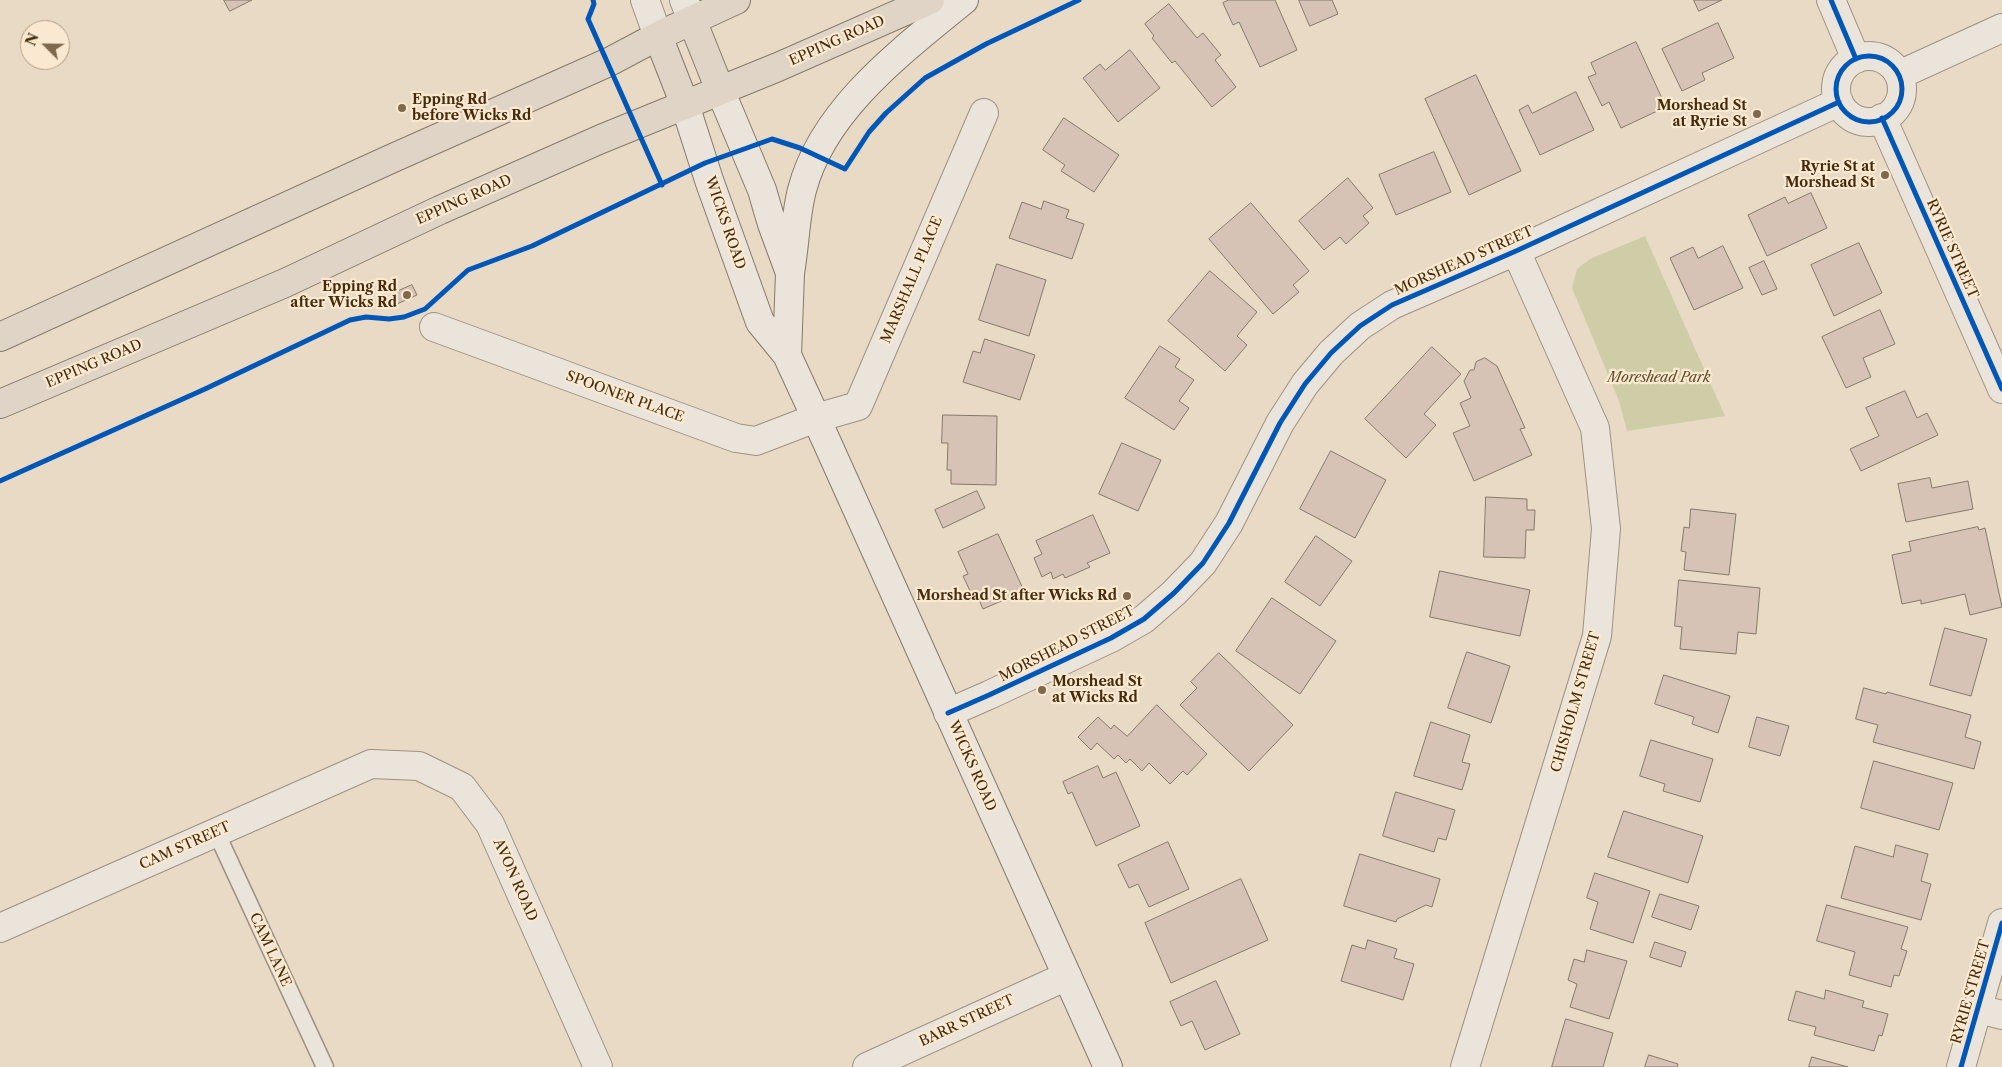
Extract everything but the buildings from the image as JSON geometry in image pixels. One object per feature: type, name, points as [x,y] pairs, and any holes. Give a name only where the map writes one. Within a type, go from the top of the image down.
[{"type":"main road","points":[[0,338],[384,162],[609,62],[658,36],[688,10],[736,0]]},
{"type":"main road","name":"EPPING ROAD","points":[[0,404],[285,283],[440,210],[601,139],[778,67],[930,0]]},
{"type":"main road","name":"WICKS ROAD","points":[[688,10],[720,90]]},
{"type":"main road","name":"WICKS ROAD","points":[[658,36],[685,104]]},
{"type":"street","name":"WICKS ROAD","points":[[645,0],[658,36]]},
{"type":"street","points":[[790,272],[802,191],[815,156],[834,122],[847,106],[898,56],[964,0]]},
{"type":"street","points":[[1831,0],[1856,59]]},
{"type":"street","points":[[1899,75],[2002,28]]},
{"type":"street","points":[[1876,56],[1885,60],[1899,75],[1902,85],[1901,95],[1891,113],[1882,118],[1862,121],[1844,111],[1839,102],[1836,92],[1837,82],[1847,64],[1856,59],[1876,56]]},
{"type":"street","name":"WICKS ROAD","points":[[720,90],[762,190],[772,224],[790,272],[787,355]]},
{"type":"street","name":"MORSHEAD STREET","points":[[948,713],[1111,638],[1144,618],[1174,593],[1203,563],[1229,523],[1280,423],[1305,384],[1331,353],[1360,326],[1392,305],[1516,251],[1839,102]]},
{"type":"street","name":"WICKS ROAD","points":[[685,104],[709,180],[760,322],[787,355],[1108,1067]]},
{"type":"street","name":"MARSHALL PLACE","points":[[816,418],[858,406],[984,113]]},
{"type":"street","name":"RYRIE STREET","points":[[1882,118],[2002,389]]},
{"type":"street","name":"CHISHOLM STREET","points":[[1466,1067],[1597,636],[1606,529],[1595,428],[1516,251]]},
{"type":"street","name":"SPOONER PLACE","points":[[434,326],[736,438],[756,441],[816,418]]},
{"type":"street","name":"CAM STREET","points":[[0,928],[371,764]]},
{"type":"street","name":"AVON ROAD","points":[[371,764],[419,766],[462,787],[490,824],[598,1067]]},
{"type":"street","name":"RYRIE STREET","points":[[1961,1067],[1990,1012],[2002,923]]},
{"type":"street","name":"BARR STREET","points":[[866,1067],[1067,976]]},
{"type":"lane","name":"CAM LANE","points":[[216,832],[325,1067]]},
{"type":"green space","name":"Moreshead Park","points":[[1645,236],[1725,416],[1627,431],[1619,401],[1572,288],[1577,269],[1590,259]]},
{"type":"cycle path","points":[[593,0],[594,4],[588,19],[662,185]]},
{"type":"cycle path","points":[[0,481],[205,389],[350,320],[366,317],[389,319],[404,317],[425,309],[468,270],[532,246],[705,163],[772,139],[800,148],[845,169],[869,132],[886,113],[925,78],[986,44],[1079,0]]},
{"type":"cycle path","points":[[1831,0],[1856,59]]},
{"type":"cycle path","points":[[1869,56],[1881,59],[1892,66],[1899,77],[1902,89],[1899,101],[1892,112],[1881,119],[1869,122],[1857,119],[1846,112],[1839,101],[1836,89],[1839,77],[1846,66],[1857,59],[1869,56]]},
{"type":"cycle path","points":[[948,713],[1111,638],[1144,619],[1174,593],[1203,563],[1229,523],[1280,423],[1305,384],[1331,353],[1360,326],[1392,305],[1516,251],[1839,102]]},
{"type":"cycle path","points":[[1882,118],[2002,389]]},
{"type":"cycle path","points":[[1961,1067],[2002,923]]},
{"type":"place","name":"Epping Rd before Wicks Rd","points":[[402,108]]},
{"type":"place","name":"Morshead St at Ryrie St","points":[[1757,114]]},
{"type":"place","name":"Ryrie St at Morshead St","points":[[1885,175]]},
{"type":"place","name":"Epping Rd after Wicks Rd","points":[[407,295]]},
{"type":"place","name":"Morshead St after Wicks Rd","points":[[1127,596]]},
{"type":"place","name":"Morshead St at Wicks Rd","points":[[1042,690]]}]
